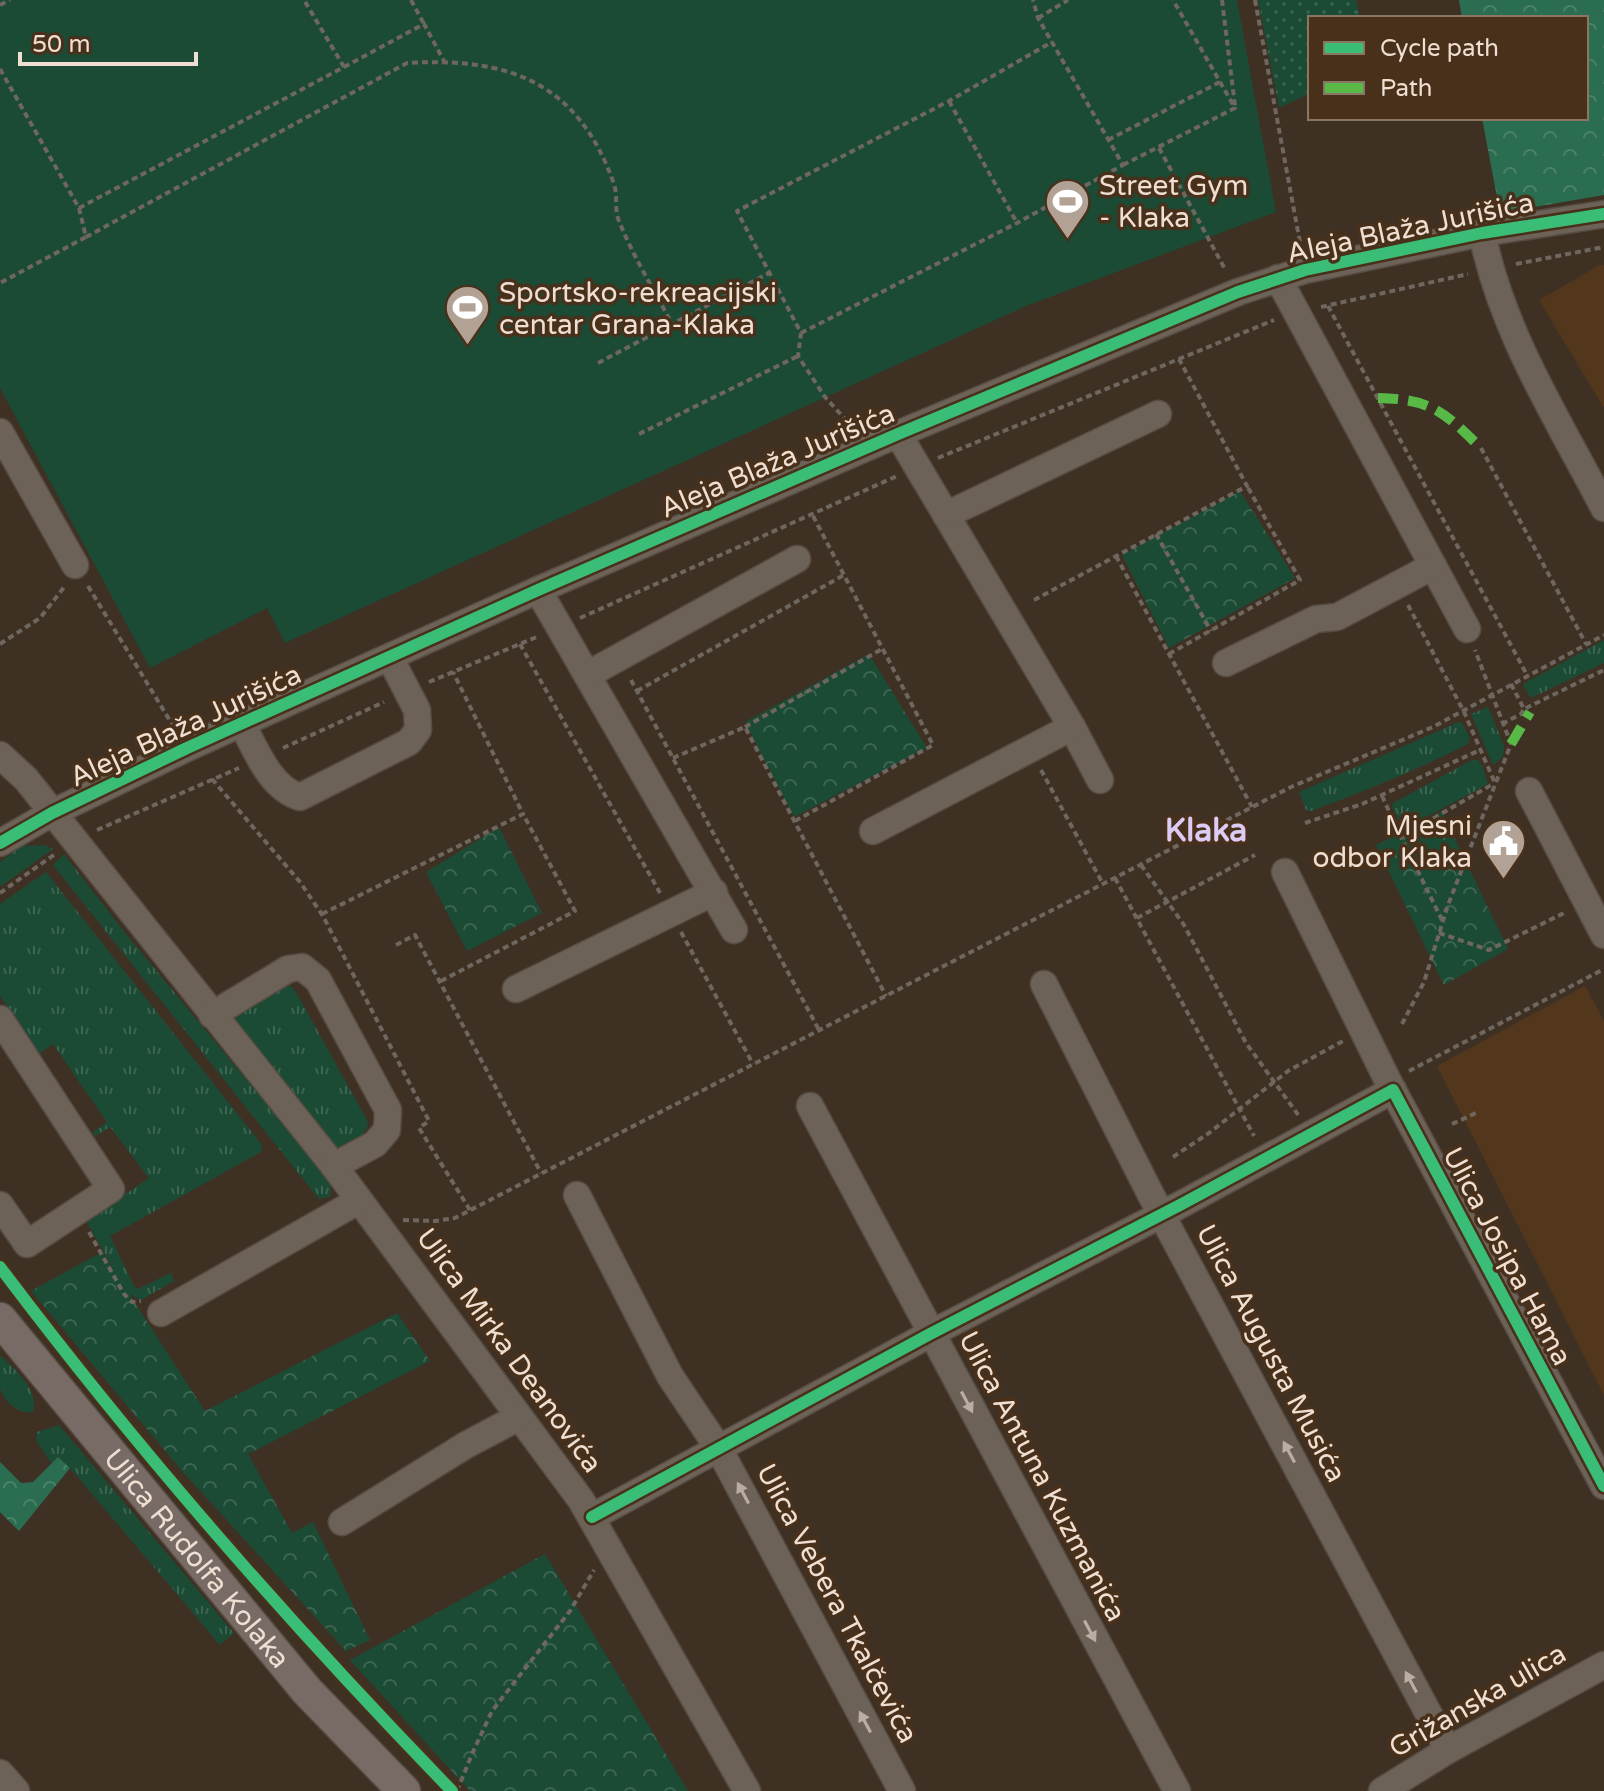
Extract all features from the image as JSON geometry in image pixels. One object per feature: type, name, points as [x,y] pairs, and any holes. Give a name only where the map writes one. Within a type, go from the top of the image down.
[{"type":"main road","name":"Ulica Rudolfa Kolaka","points":[[0,1319],[307,1691],[404,1791]]},
{"type":"street","name":"Aleja Blaža Jurišića","points":[[0,843],[52,813],[187,748],[538,590],[898,434],[1238,292],[1305,270],[1482,233],[1604,214]]},
{"type":"street","points":[[1482,233],[1489,270],[1514,336],[1604,508]]},
{"type":"street","name":"Aleja Blaža Jurišića","points":[[1278,278],[1467,629]]},
{"type":"street","points":[[946,515],[1158,414]]},
{"type":"street","points":[[0,432],[75,565]]},
{"type":"street","name":"Aleja Blaža Jurišića","points":[[898,434],[1072,727],[1100,780]]},
{"type":"street","points":[[587,675],[797,559]]},
{"type":"street","points":[[1226,663],[1316,619],[1337,617],[1433,566]]},
{"type":"street","points":[[538,590],[734,930]]},
{"type":"street","points":[[242,724],[260,759],[287,793],[300,797],[409,742],[418,730],[417,710],[390,658]]},
{"type":"street","points":[[873,831],[1072,727]]},
{"type":"street","name":"Ulica Mirka Deanovića","points":[[0,755],[26,779],[334,1166],[592,1517],[747,1791]]},
{"type":"street","points":[[1529,791],[1604,935]]},
{"type":"street","name":"Ulica Josipa Hama","points":[[1285,872],[1401,1081],[1604,1486]]},
{"type":"street","points":[[516,989],[714,892]]},
{"type":"street","points":[[212,1015],[288,969],[302,967],[318,980],[388,1110],[387,1130],[375,1144],[334,1166]]},
{"type":"street","name":"Ulica Augusta Musića","points":[[1044,984],[1162,1215],[1448,1750]]},
{"type":"street","points":[[0,1019],[111,1189],[27,1244],[0,1205]]},
{"type":"street","points":[[592,1517],[930,1334],[1162,1215],[1401,1081]]},
{"type":"street","name":"Ulica Antuna Kuzmanića","points":[[810,1106],[1177,1791]]},
{"type":"street","name":"Ulica Vebera Tkalčevića","points":[[577,1195],[670,1376],[719,1449],[902,1791]]},
{"type":"street","points":[[151,1307],[358,1201]]},
{"type":"street","points":[[342,1522],[466,1445],[519,1417]]},
{"type":"street","name":"Grižanska ulica","points":[[1382,1791],[1448,1750],[1604,1665]]},
{"type":"street","points":[[0,1773],[16,1791]]},
{"type":"path","points":[[0,5],[10,0]]},
{"type":"path","points":[[304,0],[344,67]]},
{"type":"path","points":[[411,0],[444,61]]},
{"type":"path","points":[[1033,0],[1038,18],[1123,165]]},
{"type":"path","points":[[1038,18],[1068,0]]},
{"type":"path","points":[[1173,0],[1235,108]]},
{"type":"path","points":[[1222,0],[1235,108]]},
{"type":"path","points":[[1255,0],[1305,270]]},
{"type":"path","points":[[79,208],[424,24]]},
{"type":"path","points":[[857,434],[825,397],[798,356],[801,333],[737,211],[949,101],[1052,42]]},
{"type":"path","points":[[0,283],[407,63],[444,61],[495,66],[527,79],[552,91],[582,122],[615,187],[617,217],[672,324]]},
{"type":"path","points":[[0,69],[79,208],[86,237]]},
{"type":"path","points":[[1108,140],[1220,82]]},
{"type":"path","points":[[949,101],[1017,223]]},
{"type":"path","points":[[801,333],[1235,108]]},
{"type":"path","points":[[1159,148],[1238,292]]},
{"type":"path","points":[[85,835],[918,466],[1296,311],[1604,247]]},
{"type":"path","points":[[598,363],[769,273]]},
{"type":"path","points":[[1328,306],[1527,675]]},
{"type":"path","points":[[639,434],[798,356]]},
{"type":"path","points":[[1169,654],[1300,580],[1179,358]]},
{"type":"path","points":[[1481,448],[1586,644]]},
{"type":"path","points":[[1034,600],[1247,486]]},
{"type":"path","points":[[795,821],[933,745],[812,514]]},
{"type":"path","points":[[1156,534],[1211,631]]},
{"type":"path","points":[[1116,556],[1252,807]]},
{"type":"path","points":[[0,644],[40,618],[65,586],[75,565]]},
{"type":"path","points":[[75,565],[187,748]]},
{"type":"path","points":[[637,691],[844,575]]},
{"type":"path","points":[[1404,597],[1464,712],[1495,783]]},
{"type":"path","points":[[1402,1024],[1424,982],[1443,922],[1511,744],[1467,629]]},
{"type":"path","points":[[394,1220],[455,1218],[1291,787],[1464,712],[1604,635]]},
{"type":"path","points":[[520,644],[753,1064]]},
{"type":"path","points":[[673,758],[745,727],[882,649]]},
{"type":"path","points":[[1502,724],[1521,714],[1524,709],[1604,670]]},
{"type":"path","points":[[440,982],[575,911],[453,672]]},
{"type":"path","points":[[630,678],[819,1030]]},
{"type":"path","points":[[1511,684],[1524,709]]},
{"type":"path","points":[[745,727],[886,996]]},
{"type":"path","points":[[1305,823],[1381,795],[1481,750]]},
{"type":"path","points":[[1035,757],[1103,884]]},
{"type":"path","points":[[1401,837],[1495,783]]},
{"type":"path","points":[[1381,795],[1443,922]]},
{"type":"path","points":[[322,914],[523,814]]},
{"type":"path","points":[[0,893],[60,850]]},
{"type":"path","points":[[1137,918],[1255,855]]},
{"type":"path","points":[[1141,865],[1184,925],[1246,1043],[1301,1119]]},
{"type":"path","points":[[1115,878],[1257,1142]]},
{"type":"path","points":[[1439,933],[1489,950],[1564,913]]},
{"type":"path","points":[[396,945],[415,935],[541,1173]]},
{"type":"path","points":[[1401,1081],[1604,969]]},
{"type":"path","points":[[1173,1157],[1288,1071],[1352,1036]]},
{"type":"path","points":[[1452,1124],[1476,1113]]},
{"type":"path","points":[[84,1223],[124,1294],[132,1302],[151,1307]]},
{"type":"path","points":[[457,1791],[492,1711],[570,1611],[587,1581]]},
{"type":"shaded area","points":[[1604,265],[1604,408],[1539,300]]},
{"type":"shaded area","points":[[1585,986],[1604,1021],[1604,1395],[1437,1066]]},
{"type":"green space","name":"Sportsko-rekreacijski centar Grana-Klaka","points":[[0,0],[1237,0],[1276,212],[1026,306],[285,643],[267,608],[150,668],[0,388]]},
{"type":"green space","points":[[1258,0],[1356,0],[1360,16],[1308,16],[1308,94],[1279,108]]},
{"type":"green space","points":[[1459,0],[1604,0],[1604,195],[1500,213],[1482,120],[1588,120],[1588,16],[1462,16]]},
{"type":"green space","points":[[1240,491],[1295,578],[1169,648],[1122,555]]},
{"type":"green space","points":[[1604,640],[1604,663],[1531,698],[1523,686],[1525,683]]},
{"type":"green space","points":[[869,654],[927,748],[794,817],[745,722]]},
{"type":"green space","points":[[1488,707],[1504,746],[1503,757],[1493,765],[1471,714]]},
{"type":"green space","points":[[1459,722],[1470,738],[1468,744],[1371,788],[1311,811],[1306,810],[1299,792]]},
{"type":"green space","points":[[1472,760],[1478,760],[1482,766],[1488,784],[1408,827],[1402,826],[1393,803]]},
{"type":"green space","points":[[1442,812],[1508,949],[1444,985],[1376,845]]},
{"type":"green space","points":[[499,827],[542,913],[467,951],[426,872]]},
{"type":"green space","points":[[44,845],[53,849],[0,887],[0,862],[22,846]]},
{"type":"green space","points":[[64,854],[126,934],[327,1177],[331,1187],[330,1197],[319,1199],[53,865]]},
{"type":"green space","points":[[46,872],[262,1145],[261,1152],[110,1236],[138,1289],[171,1273],[174,1281],[141,1300],[127,1293],[86,1221],[149,1178],[110,1127],[95,1136],[93,1132],[107,1122],[53,1044],[39,1054],[0,996],[0,904]]},
{"type":"green space","points":[[285,986],[291,986],[296,992],[367,1120],[368,1126],[362,1136],[343,1149],[335,1147],[234,1029],[235,1013]]},
{"type":"green space","points":[[102,1252],[205,1411],[397,1313],[430,1361],[248,1454],[292,1533],[313,1522],[370,1640],[346,1651],[182,1471],[31,1291]]},
{"type":"green space","points":[[0,1355],[30,1388],[33,1412],[17,1409],[2,1393]]},
{"type":"green space","points":[[59,1425],[234,1633],[220,1645],[70,1468],[58,1457],[51,1463],[36,1440],[37,1432]]},
{"type":"green space","points":[[58,1457],[70,1468],[19,1531],[0,1512],[0,1462],[21,1483],[33,1482]]},
{"type":"green space","points":[[545,1554],[688,1791],[470,1791],[350,1660]]},
{"type":"marked path","points":[[1378,398],[1412,401],[1436,410],[1481,448]]},
{"type":"marked path","points":[[1511,744],[1530,712]]},
{"type":"cycle path","points":[[0,843],[52,813],[187,748],[538,590],[898,434],[1238,292],[1305,270],[1482,233],[1604,214]]},
{"type":"cycle path","points":[[592,1517],[930,1334],[1180,1205],[1393,1090],[1604,1486]]},
{"type":"cycle path","points":[[0,1267],[107,1404],[218,1536],[333,1665],[452,1791]]},
{"type":"place","name":"Street Gym - Klaka","points":[[1068,240]]},
{"type":"place","name":"Sportsko-rekreacijski centar Grana-Klaka","points":[[468,347]]},
{"type":"place","name":"Mjesni odbor Klaka","points":[[1503,880]]},
{"type":"district","name":"Klaka","points":[[1206,830]]}]
